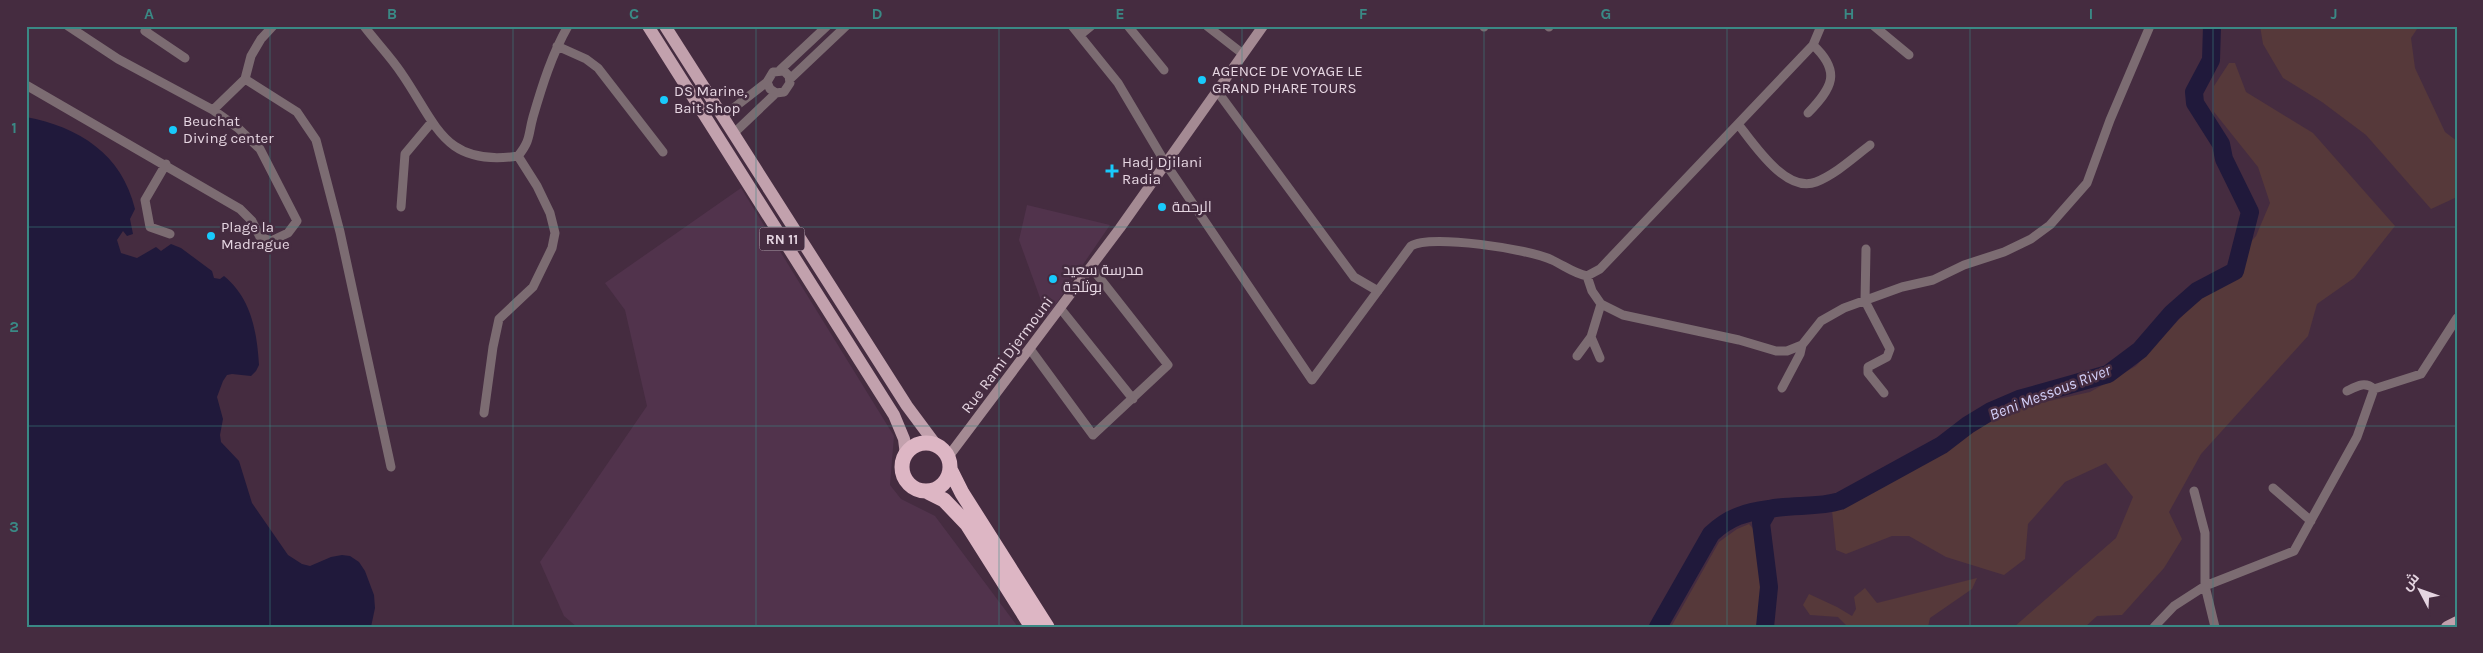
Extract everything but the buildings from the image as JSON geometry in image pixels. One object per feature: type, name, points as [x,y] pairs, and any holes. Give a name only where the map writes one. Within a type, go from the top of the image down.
[{"type":"highway","points":[[1032,627],[966,524],[944,500],[911,485],[906,479],[903,463],[906,456],[919,445],[936,445],[949,463],[962,493],[1047,627]]},
{"type":"highway","points":[[926,491],[939,487],[948,476],[949,463]]},
{"type":"main road","name":"RN 11","points":[[648,26],[889,406],[904,439],[906,456]]},
{"type":"main road","name":"RN 11","points":[[665,26],[906,406],[936,445]]},
{"type":"main road","name":"Rue Rami Djermouni","points":[[949,463],[1166,164],[1262,26]]},
{"type":"main road","points":[[2447,627],[2457,622]]},
{"type":"street","points":[[26,85],[166,164],[240,209],[252,221],[260,237],[271,240],[288,233],[297,221],[260,149],[238,128],[213,110],[118,59],[68,26]]},
{"type":"street","points":[[148,26],[145,31],[185,58]]},
{"type":"street","points":[[213,110],[245,79],[251,56],[261,38],[273,26]]},
{"type":"street","points":[[364,26],[402,74],[431,123],[451,145],[472,156],[497,159],[518,156],[528,143],[533,118],[557,46],[568,26]]},
{"type":"street","points":[[722,117],[767,82],[770,74],[780,70],[828,26]]},
{"type":"street","points":[[733,134],[776,93],[787,90],[790,79],[846,26]]},
{"type":"street","points":[[1072,26],[1118,83],[1166,164],[1312,380],[1411,246],[1418,242],[1441,241],[1523,250],[1552,260],[1574,274],[1587,276],[1600,269],[1813,45],[1821,26]]},
{"type":"street","points":[[1080,35],[1091,26]]},
{"type":"street","points":[[1128,26],[1164,70]]},
{"type":"street","points":[[1207,26],[1243,54]]},
{"type":"street","points":[[1874,26],[1909,56]]},
{"type":"street","points":[[1782,388],[1800,354],[1802,345],[1821,320],[1844,308],[1902,287],[1934,280],[1964,264],[2004,252],[2031,239],[2050,225],[2087,182],[2110,120],[2150,26]]},
{"type":"street","points":[[1808,113],[1826,94],[1831,79],[1829,68],[1822,54],[1813,45]]},
{"type":"street","points":[[557,46],[586,59],[598,68],[663,152]]},
{"type":"street","points":[[780,70],[786,73],[790,79]]},
{"type":"street","points":[[245,79],[297,112],[316,140],[340,232],[391,466]]},
{"type":"street","points":[[767,82],[770,89],[776,93]]},
{"type":"street","points":[[1216,91],[1354,277],[1378,291]]},
{"type":"street","points":[[402,207],[405,154],[431,123]]},
{"type":"street","points":[[1738,124],[1775,169],[1799,182],[1815,182],[1842,166],[1870,145]]},
{"type":"street","points":[[484,414],[493,347],[499,319],[533,287],[552,248],[554,233],[550,213],[538,186],[518,156]]},
{"type":"street","points":[[166,164],[145,200],[150,227],[170,234]]},
{"type":"street","points":[[1866,249],[1865,301],[1890,349],[1887,357],[1868,368],[1868,373],[1884,393]]},
{"type":"street","points":[[1030,349],[1093,435],[1168,365],[1091,267]]},
{"type":"street","points":[[1587,276],[1592,291],[1601,304],[1624,315],[1739,340],[1776,351],[1787,351],[1802,345]]},
{"type":"street","points":[[1577,356],[1591,337],[1601,304]]},
{"type":"street","points":[[1060,308],[1133,399]]},
{"type":"street","points":[[2374,389],[2421,374],[2457,318]]},
{"type":"street","points":[[1591,337],[1600,358]]},
{"type":"street","points":[[2347,391],[2360,384],[2369,384],[2374,389]]},
{"type":"street","points":[[2154,627],[2174,606],[2205,586],[2294,551],[2357,436],[2374,389]]},
{"type":"street","points":[[2273,488],[2311,521]]},
{"type":"street","points":[[2194,491],[2205,533],[2205,586],[2215,627]]},
{"type":"shaded area","points":[[2260,26],[2419,26],[2411,38],[2415,68],[2445,132],[2457,141],[2457,197],[2431,209],[2366,135],[2322,102],[2283,78],[2263,44]]},
{"type":"shaded area","points":[[2229,63],[2235,63],[2246,92],[2313,133],[2395,226],[2354,278],[2317,304],[2308,336],[2201,454],[2169,512],[2182,539],[2164,568],[2122,615],[2097,616],[2085,627],[2014,627],[2116,538],[2133,497],[2106,463],[2065,482],[2028,524],[2025,559],[2004,575],[1946,557],[1909,536],[1892,536],[1846,554],[1836,550],[1832,510],[1940,454],[1997,417],[2031,405],[2090,392],[2136,366],[2256,236],[2270,203],[2258,167],[2214,112],[2214,86]]},
{"type":"shaded area","points":[[26,117],[64,128],[80,136],[96,146],[109,158],[120,173],[129,190],[135,209],[130,219],[133,234],[127,236],[123,231],[117,240],[121,253],[137,258],[156,247],[161,251],[171,244],[181,248],[212,271],[214,278],[220,279],[224,276],[241,294],[251,316],[259,365],[251,376],[232,374],[227,375],[223,381],[217,397],[223,419],[220,435],[221,442],[239,461],[252,503],[288,555],[302,564],[310,566],[331,557],[342,555],[350,556],[359,562],[365,571],[374,595],[375,608],[371,627],[26,627]]},
{"type":"shaded area","points":[[741,188],[894,436],[890,485],[901,499],[935,516],[1018,627],[577,627],[564,616],[540,562],[647,406],[625,310],[605,283]]},
{"type":"shaded area","name":"مدرسة سعيد بوثلجة","points":[[1027,205],[1110,225],[1047,317],[1019,240]]},
{"type":"shaded area","points":[[1749,524],[1756,533],[1764,558],[1765,588],[1762,627],[1671,627],[1719,542],[1737,529]]},
{"type":"shaded area","points":[[1977,578],[1972,589],[1930,618],[1928,627],[1848,627],[1838,617],[1810,615],[1803,605],[1809,594],[1852,616],[1856,609],[1854,597],[1865,588],[1877,603]]},
{"type":"waterway","name":"Beni Messous River","points":[[1765,627],[1769,587],[1761,523],[1769,509],[1840,501],[1942,445],[1968,425],[1991,411],[2019,399],[2108,374],[2140,350],[2172,313],[2197,291],[2235,271],[2250,212],[2224,159],[2221,144],[2195,103],[2194,92],[2211,60],[2212,26]]},
{"type":"waterway","name":"Beni Messous River","points":[[1658,627],[1711,534],[1731,519],[1769,509]]},
{"type":"place","name":"AGENCE DE VOYAGE LE GRAND PHARE TOURS","points":[[1202,80]]},
{"type":"place","name":"DS Marine, Bait Shop","points":[[664,100]]},
{"type":"place","name":"Beuchat Diving center","points":[[173,130]]},
{"type":"place","name":"Hadj Djilani Radia","points":[[1112,171]]},
{"type":"place","name":"الرحمة","points":[[1162,207]]},
{"type":"place","name":"Plage la Madrague","points":[[211,236]]},
{"type":"place","name":"مدرسة سعيد بوثلجة","points":[[1053,279]]}]
